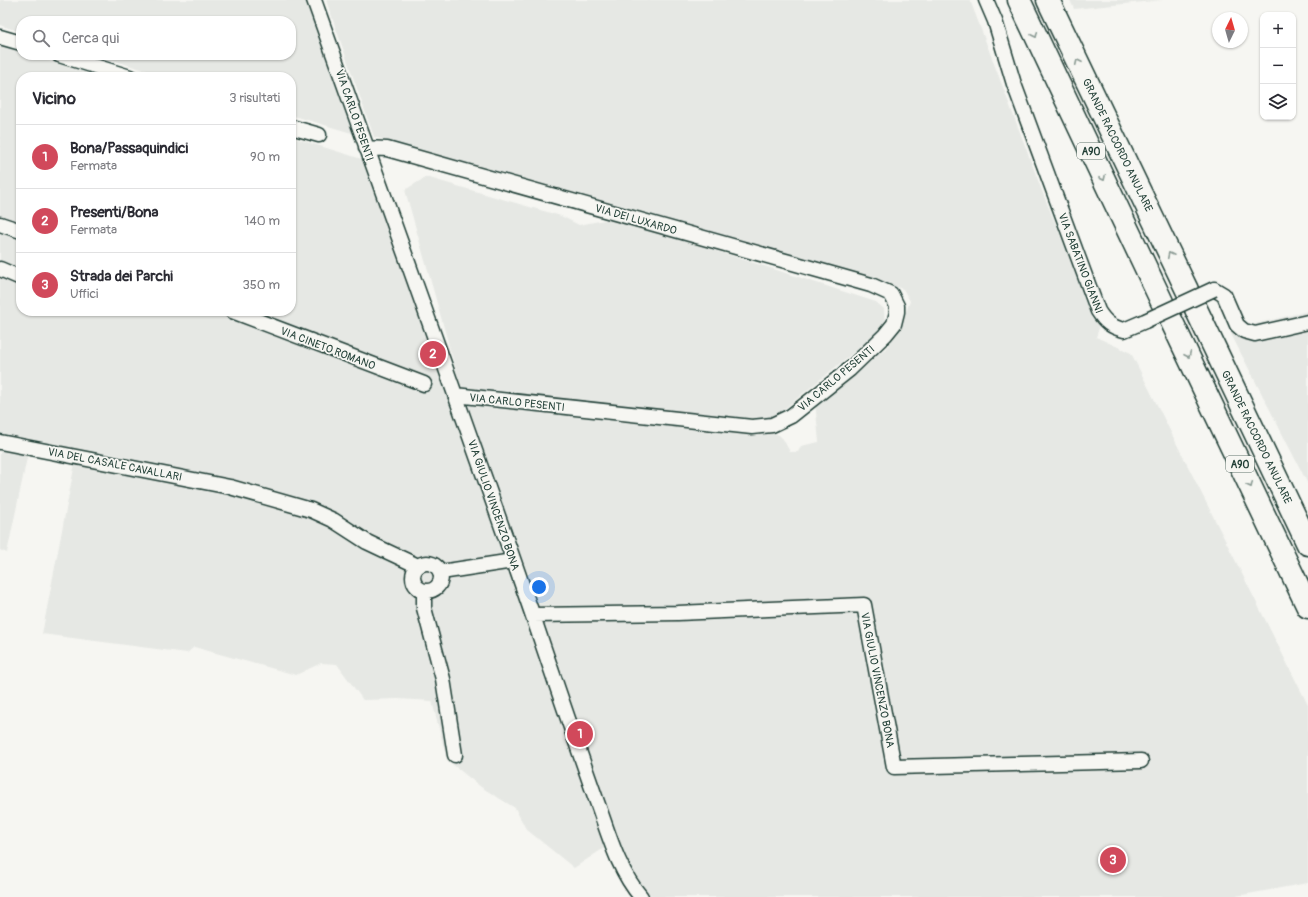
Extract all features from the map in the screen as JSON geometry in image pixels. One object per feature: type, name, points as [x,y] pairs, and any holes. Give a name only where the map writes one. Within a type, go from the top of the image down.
[{"type":"highway","name":"A90","points":[[1018,0],[1308,607]]},
{"type":"highway","name":"GRANDE RACCORDO ANULARE","points":[[1048,0],[1308,544]]},
{"type":"street","name":"VIA CARLO PESENTI","points":[[314,0],[456,396],[752,427],[772,425],[790,416],[844,374],[868,352],[894,324],[897,306]]},
{"type":"street","name":"VIA SABATINO GIANNI","points":[[986,0],[995,21],[1014,84],[1098,311],[1103,319],[1109,325],[1124,330],[1214,289],[1224,295],[1237,325],[1244,331],[1256,334],[1308,322]]},
{"type":"street","points":[[0,37],[16,42]]},
{"type":"street","points":[[75,60],[114,72]]},
{"type":"street","points":[[296,128],[319,135]]},
{"type":"street","name":"VIA DEI LUXARDO","points":[[366,148],[387,149],[871,285],[887,292],[893,298],[897,306]]},
{"type":"street","points":[[0,224],[16,229]]},
{"type":"street","points":[[0,269],[16,276]]},
{"type":"street","name":"VIA CINETO ROMANO","points":[[245,316],[424,384]]},
{"type":"street","name":"VIA GIULIO VINCENZO BONA","points":[[456,396],[589,778],[623,870],[631,885],[641,897]]},
{"type":"street","name":"VIA DEL CASALE CAVALLARI","points":[[0,442],[230,487],[323,515],[367,542],[418,566]]},
{"type":"street","points":[[441,572],[514,561]]},
{"type":"street","points":[[426,563],[431,563],[441,572],[441,580],[437,588],[433,590],[424,591],[417,586],[413,578],[418,566],[426,563]]},
{"type":"street","points":[[424,591],[424,608],[443,679],[455,755]]},
{"type":"street","name":"VIA GIULIO VINCENZO BONA","points":[[533,615],[678,613],[864,605],[894,767],[1141,761]]},
{"type":"shaded area","points":[[0,0],[306,0],[355,134],[296,116],[296,72],[151,72],[112,60],[296,60],[296,16],[16,16],[16,30],[0,25]]},
{"type":"shaded area","points":[[326,0],[970,0],[1044,196],[1099,328],[1096,337],[1131,353],[1308,705],[1308,883],[1231,897],[652,897],[626,864],[464,402],[753,435],[773,433],[779,435],[783,439],[790,452],[798,452],[801,446],[819,442],[815,402],[877,352],[881,353],[886,348],[900,328],[910,301],[903,289],[851,272],[646,217],[374,137]]},
{"type":"shaded area","points":[[1070,0],[1163,0],[1074,9]]},
{"type":"shaded area","points":[[0,45],[16,50],[16,60],[46,60],[84,72],[16,72],[16,316],[296,316],[296,139],[365,160],[504,550],[604,848],[574,868],[526,829],[515,808],[481,787],[447,760],[432,701],[398,699],[363,700],[337,664],[321,663],[296,675],[194,647],[187,653],[42,634],[75,463],[232,495],[301,513],[322,520],[409,567],[423,557],[404,554],[349,524],[0,436]]},
{"type":"shaded area","points":[[426,177],[561,216],[579,225],[614,218],[876,302],[884,309],[885,327],[773,418],[755,419],[461,388],[405,190]]},
{"type":"shaded area","points":[[1308,311],[1308,484],[1231,334],[1255,324]]},
{"type":"shaded area","points":[[0,448],[28,453],[7,553],[0,550]]},
{"type":"place","name":"Presenti/Bona","points":[[433,354]]},
{"type":"place","name":"Bona/Passaquindici","points":[[580,734]]},
{"type":"place","name":"Strada dei Parchi","points":[[1113,860]]}]
